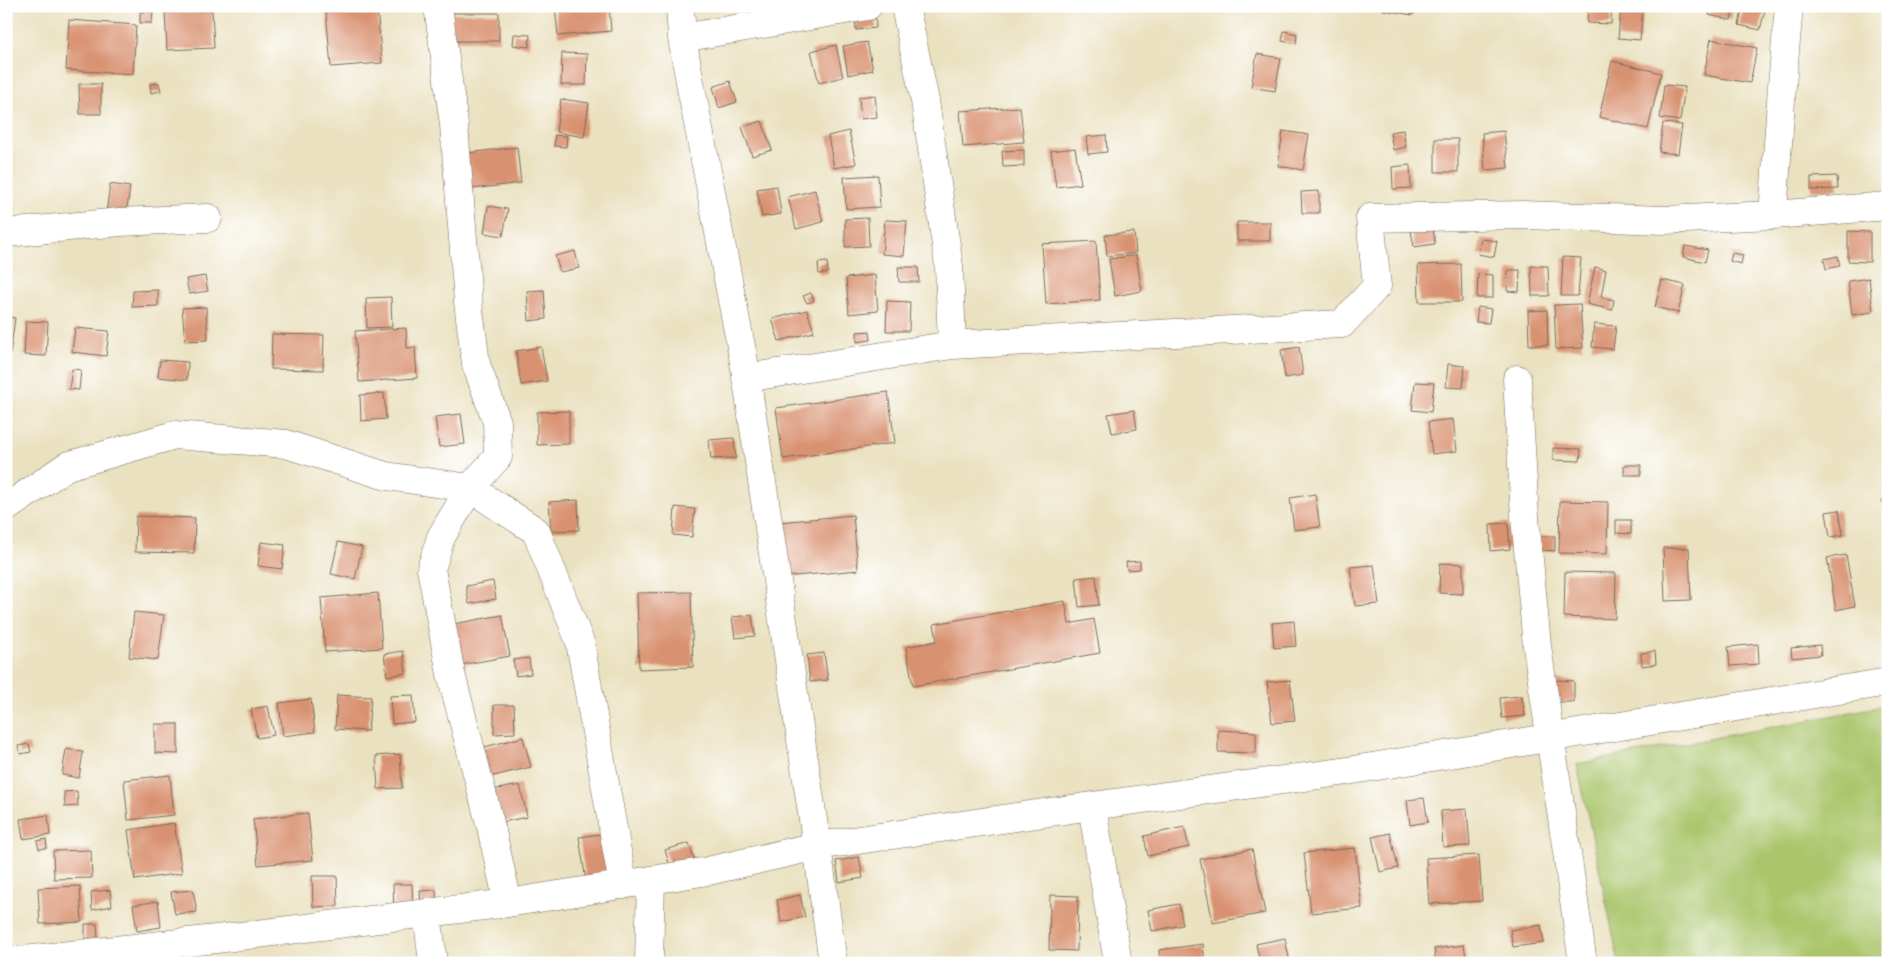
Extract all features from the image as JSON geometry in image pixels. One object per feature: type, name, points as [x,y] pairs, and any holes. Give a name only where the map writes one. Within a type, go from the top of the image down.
[{"type":"street","points":[[438,6],[454,126],[468,302],[476,364],[497,422],[498,457],[470,488],[441,536],[431,569],[451,674],[491,826],[508,903]]},
{"type":"street","points":[[680,6],[682,38],[746,378],[833,963]]},
{"type":"street","points":[[682,38],[868,6]]},
{"type":"street","points":[[905,6],[925,101],[949,266],[952,345]]},
{"type":"street","points":[[1773,215],[1789,6]]},
{"type":"street","points":[[746,378],[952,345],[1342,324],[1377,286],[1370,218],[1524,215],[1664,220],[1773,215],[1888,206]]},
{"type":"street","points":[[6,233],[120,222],[208,218]]},
{"type":"street","points":[[1517,379],[1525,517],[1534,616],[1549,738],[1583,963]]},
{"type":"street","points":[[6,508],[67,466],[175,435],[286,444],[386,476],[470,488],[536,531],[580,642],[623,885]]},
{"type":"street","points":[[6,962],[171,954],[426,913],[508,903],[708,871],[817,846],[1341,772],[1888,682]]},
{"type":"street","points":[[1092,806],[1118,963]]},
{"type":"street","points":[[649,963],[651,880]]},
{"type":"street","points":[[426,913],[433,963]]},
{"type":"green space","points":[[1888,705],[1888,963],[1619,963],[1577,764]]},
{"type":"building","points":[[555,6],[609,6],[611,31],[558,36]]},
{"type":"building","points":[[1383,6],[1414,6],[1413,15],[1383,10]]},
{"type":"building","points":[[1588,6],[1612,6],[1611,24],[1587,23]]},
{"type":"building","points":[[1621,6],[1643,6],[1640,40],[1618,38]]},
{"type":"building","points":[[1711,6],[1734,6],[1731,20],[1709,15]]},
{"type":"building","points":[[1743,6],[1766,6],[1760,30],[1739,25]]},
{"type":"building","points":[[377,8],[382,63],[331,67],[326,12]]},
{"type":"building","points":[[212,10],[214,48],[167,50],[165,13]]},
{"type":"building","points":[[875,10],[876,28],[856,30],[855,11]]},
{"type":"building","points":[[140,12],[153,12],[152,23],[140,23]]},
{"type":"building","points":[[443,13],[499,13],[499,41],[443,41]]},
{"type":"building","points":[[69,20],[136,25],[133,74],[66,70]]},
{"type":"building","points":[[1284,31],[1297,34],[1296,44],[1282,41]]},
{"type":"building","points":[[514,34],[530,35],[529,47],[513,45]]},
{"type":"building","points":[[1711,39],[1757,48],[1750,83],[1704,75]]},
{"type":"building","points":[[867,42],[873,70],[848,75],[843,46]]},
{"type":"building","points":[[836,45],[843,77],[819,83],[811,51]]},
{"type":"building","points":[[562,53],[587,54],[586,85],[561,85]]},
{"type":"building","points":[[1257,54],[1281,58],[1275,91],[1251,87]]},
{"type":"building","points":[[1612,61],[1661,73],[1648,129],[1599,117]]},
{"type":"building","points":[[730,81],[737,102],[719,108],[713,87]]},
{"type":"building","points":[[159,83],[161,91],[151,93],[150,84]]},
{"type":"building","points":[[79,84],[101,84],[101,114],[80,114]]},
{"type":"building","points":[[1664,85],[1685,87],[1680,121],[1660,118]]},
{"type":"building","points":[[875,95],[877,117],[861,119],[859,97]]},
{"type":"building","points":[[561,99],[589,103],[584,137],[556,132]]},
{"type":"building","points":[[1020,107],[1024,142],[963,147],[960,111]]},
{"type":"building","points":[[762,121],[772,150],[752,156],[742,127]]},
{"type":"building","points":[[1663,123],[1682,125],[1678,154],[1659,152]]},
{"type":"building","points":[[1403,130],[1406,147],[1393,150],[1390,132]]},
{"type":"building","points":[[849,131],[856,164],[834,168],[828,136]]},
{"type":"building","points":[[1283,131],[1309,135],[1303,170],[1278,166]]},
{"type":"building","points":[[1504,131],[1508,168],[1485,170],[1482,133]]},
{"type":"building","points":[[555,135],[567,136],[566,147],[554,146]]},
{"type":"building","points":[[1106,135],[1107,152],[1088,154],[1086,137]]},
{"type":"building","points":[[1435,139],[1458,139],[1458,172],[1435,172]]},
{"type":"building","points":[[517,147],[521,183],[464,190],[459,154]]},
{"type":"building","points":[[1075,148],[1081,184],[1056,187],[1051,151]]},
{"type":"building","points":[[1024,150],[1024,166],[1003,167],[1002,151]]},
{"type":"building","points":[[1410,165],[1411,188],[1393,189],[1392,167]]},
{"type":"building","points":[[878,175],[880,207],[846,209],[844,177]]},
{"type":"building","points":[[1837,176],[1838,189],[1811,190],[1811,177]]},
{"type":"building","points":[[110,184],[130,187],[126,216],[106,213]]},
{"type":"building","points":[[777,186],[781,214],[762,217],[757,189]]},
{"type":"building","points":[[815,190],[823,222],[796,229],[788,197]]},
{"type":"building","points":[[1319,191],[1319,213],[1302,213],[1301,192]]},
{"type":"building","points":[[488,206],[508,209],[503,236],[484,233]]},
{"type":"building","points":[[868,218],[869,246],[845,247],[845,219]]},
{"type":"building","points":[[885,220],[907,221],[904,256],[882,254]]},
{"type":"building","points":[[1237,222],[1270,222],[1270,241],[1237,241]]},
{"type":"building","points":[[1433,229],[1435,244],[1414,247],[1411,231]]},
{"type":"building","points":[[1848,231],[1870,232],[1870,262],[1848,261]]},
{"type":"building","points":[[1134,232],[1136,253],[1107,256],[1105,235]]},
{"type":"building","points":[[1481,239],[1497,241],[1494,257],[1478,254]]},
{"type":"building","points":[[1096,241],[1100,300],[1046,304],[1042,244]]},
{"type":"building","points":[[1685,246],[1708,250],[1705,262],[1683,257]]},
{"type":"building","points":[[575,251],[579,268],[560,272],[555,256]]},
{"type":"building","points":[[1732,253],[1743,255],[1741,264],[1730,261]]},
{"type":"building","points":[[1136,255],[1142,291],[1115,296],[1109,259]]},
{"type":"building","points":[[1838,256],[1840,266],[1826,269],[1824,259]]},
{"type":"building","points":[[1563,257],[1581,258],[1578,296],[1561,296]]},
{"type":"building","points":[[827,262],[828,273],[819,274],[818,263]]},
{"type":"building","points":[[1461,264],[1462,302],[1419,302],[1418,265]]},
{"type":"building","points":[[1531,266],[1548,266],[1549,296],[1532,296]]},
{"type":"building","points":[[898,267],[918,267],[919,282],[899,282]]},
{"type":"building","points":[[1595,267],[1606,270],[1601,297],[1614,300],[1612,310],[1587,304]]},
{"type":"building","points":[[1508,270],[1520,270],[1519,292],[1507,291]]},
{"type":"building","points":[[1478,274],[1493,275],[1493,298],[1477,298]]},
{"type":"building","points":[[875,275],[878,311],[849,314],[846,278]]},
{"type":"building","points":[[205,276],[208,291],[189,294],[186,279]]},
{"type":"building","points":[[1869,278],[1873,312],[1852,315],[1848,281]]},
{"type":"building","points":[[1662,280],[1685,285],[1678,313],[1655,307]]},
{"type":"building","points":[[158,290],[158,306],[132,307],[133,291]]},
{"type":"building","points":[[544,290],[546,319],[529,321],[527,291]]},
{"type":"building","points":[[811,293],[814,301],[807,303],[803,296]]},
{"type":"building","points":[[391,297],[392,327],[367,328],[366,298]]},
{"type":"building","points":[[887,301],[910,302],[909,331],[886,331]]},
{"type":"building","points":[[1580,304],[1583,348],[1556,349],[1554,305]]},
{"type":"building","points":[[206,307],[208,340],[185,341],[182,308]]},
{"type":"building","points":[[1478,307],[1491,309],[1489,323],[1476,322]]},
{"type":"building","points":[[807,310],[814,332],[779,341],[772,319]]},
{"type":"building","points":[[1547,310],[1548,345],[1529,345],[1528,311]]},
{"type":"building","points":[[6,317],[15,318],[10,354],[6,353]]},
{"type":"building","points":[[26,321],[48,322],[46,356],[24,355]]},
{"type":"building","points":[[1594,324],[1616,326],[1613,349],[1592,347]]},
{"type":"building","points":[[75,328],[109,331],[106,356],[72,352]]},
{"type":"building","points":[[406,328],[407,348],[415,347],[417,378],[359,382],[355,331]]},
{"type":"building","points":[[870,331],[871,340],[857,342],[857,332]]},
{"type":"building","points":[[272,334],[324,335],[323,370],[271,369]]},
{"type":"building","points":[[541,347],[547,381],[521,385],[516,351]]},
{"type":"building","points":[[1299,347],[1303,375],[1285,378],[1281,350]]},
{"type":"building","points":[[160,360],[188,362],[187,380],[158,377]]},
{"type":"building","points":[[1448,364],[1465,366],[1463,388],[1446,387]]},
{"type":"building","points":[[72,369],[81,370],[79,390],[69,389]]},
{"type":"building","points":[[1415,382],[1434,383],[1431,412],[1412,410]]},
{"type":"building","points":[[888,392],[895,443],[783,459],[776,408]]},
{"type":"building","points":[[384,393],[386,419],[361,421],[360,395]]},
{"type":"building","points":[[1134,410],[1137,429],[1112,433],[1108,414]]},
{"type":"building","points":[[569,411],[569,444],[537,445],[537,412]]},
{"type":"building","points":[[461,414],[465,444],[439,447],[435,417]]},
{"type":"building","points":[[1453,419],[1457,451],[1432,454],[1428,422]]},
{"type":"building","points":[[734,438],[736,458],[711,459],[709,440]]},
{"type":"building","points":[[1553,448],[1581,449],[1580,461],[1553,460]]},
{"type":"building","points":[[1624,465],[1641,465],[1641,475],[1624,475]]},
{"type":"building","points":[[1315,494],[1320,527],[1294,530],[1290,498]]},
{"type":"building","points":[[1888,498],[1888,516],[1887,516],[1882,500]]},
{"type":"building","points":[[578,500],[579,530],[551,531],[549,502]]},
{"type":"building","points":[[1560,501],[1608,502],[1607,554],[1559,553]]},
{"type":"building","points":[[675,507],[695,509],[692,537],[673,535]]},
{"type":"building","points":[[1839,510],[1843,535],[1830,537],[1826,512]]},
{"type":"building","points":[[853,515],[858,570],[785,577],[779,522]]},
{"type":"building","points":[[136,516],[195,518],[194,553],[135,552]]},
{"type":"building","points":[[1616,520],[1631,520],[1631,534],[1616,533]]},
{"type":"building","points":[[1508,523],[1510,549],[1491,551],[1490,524]]},
{"type":"building","points":[[1538,536],[1555,536],[1555,551],[1538,550]]},
{"type":"building","points":[[261,542],[285,545],[282,569],[258,566]]},
{"type":"building","points":[[338,542],[362,547],[355,579],[331,574]]},
{"type":"building","points":[[1663,548],[1689,548],[1691,600],[1665,601]]},
{"type":"building","points":[[1846,555],[1855,606],[1836,610],[1827,558]]},
{"type":"building","points":[[1140,561],[1140,569],[1127,570],[1126,562]]},
{"type":"building","points":[[1440,563],[1463,564],[1463,594],[1439,593]]},
{"type":"building","points":[[1374,565],[1379,604],[1355,606],[1350,567]]},
{"type":"building","points":[[1565,572],[1616,573],[1615,619],[1564,617]]},
{"type":"building","points":[[1096,576],[1099,605],[1079,607],[1076,578]]},
{"type":"building","points":[[493,581],[496,599],[469,604],[466,586]]},
{"type":"building","points":[[691,592],[693,667],[639,669],[637,593]]},
{"type":"building","points":[[378,593],[382,648],[325,652],[321,598]]},
{"type":"building","points":[[1065,601],[1069,624],[1094,619],[1100,653],[913,686],[906,647],[937,641],[934,624]]},
{"type":"building","points":[[134,612],[164,615],[158,660],[129,657]]},
{"type":"building","points":[[502,615],[510,656],[455,666],[448,625]]},
{"type":"building","points":[[752,615],[755,636],[735,638],[732,617]]},
{"type":"building","points":[[1294,621],[1296,646],[1274,648],[1272,623]]},
{"type":"building","points":[[1758,644],[1759,664],[1730,666],[1728,647]]},
{"type":"building","points":[[1820,645],[1821,655],[1792,658],[1791,648]]},
{"type":"building","points":[[403,651],[406,673],[387,676],[384,654]]},
{"type":"building","points":[[1655,651],[1656,664],[1642,666],[1641,653]]},
{"type":"building","points":[[824,653],[828,680],[810,682],[807,655]]},
{"type":"building","points":[[529,658],[531,674],[516,676],[513,660]]},
{"type":"building","points":[[1290,680],[1295,721],[1272,723],[1267,682]]},
{"type":"building","points":[[1555,680],[1574,681],[1574,702],[1554,702]]},
{"type":"building","points":[[337,695],[371,697],[368,731],[335,729]]},
{"type":"building","points":[[413,695],[415,722],[392,724],[390,696]]},
{"type":"building","points":[[1522,696],[1525,716],[1502,718],[1500,698]]},
{"type":"building","points":[[311,699],[315,732],[283,736],[279,703]]},
{"type":"building","points":[[494,705],[514,705],[515,733],[494,734]]},
{"type":"building","points":[[268,706],[274,735],[257,738],[251,709]]},
{"type":"building","points":[[155,724],[178,724],[178,754],[155,753]]},
{"type":"building","points":[[1218,730],[1256,732],[1256,753],[1218,752]]},
{"type":"building","points":[[523,737],[531,767],[481,779],[473,750]]},
{"type":"building","points":[[29,744],[31,752],[20,754],[18,746]]},
{"type":"building","points":[[66,749],[83,752],[79,778],[62,775]]},
{"type":"building","points":[[400,754],[402,788],[378,789],[376,756]]},
{"type":"building","points":[[170,775],[174,815],[128,820],[124,780]]},
{"type":"building","points":[[520,785],[527,817],[493,824],[486,791]]},
{"type":"building","points":[[77,791],[78,806],[65,807],[64,792]]},
{"type":"building","points":[[1424,798],[1428,822],[1410,825],[1407,800]]},
{"type":"building","points":[[1467,809],[1470,846],[1443,847],[1441,811]]},
{"type":"building","points":[[308,813],[313,860],[258,865],[253,819]]},
{"type":"building","points":[[48,815],[50,835],[23,839],[20,819]]},
{"type":"building","points":[[174,823],[182,873],[135,880],[128,830]]},
{"type":"building","points":[[1184,827],[1189,847],[1148,856],[1144,836]]},
{"type":"building","points":[[608,833],[614,876],[586,881],[579,837]]},
{"type":"building","points":[[1390,833],[1398,868],[1380,872],[1372,837]]},
{"type":"building","points":[[46,839],[47,848],[39,849],[37,841]]},
{"type":"building","points":[[689,843],[695,863],[671,870],[665,850]]},
{"type":"building","points":[[1355,848],[1362,908],[1311,913],[1304,853]]},
{"type":"building","points":[[1252,849],[1265,913],[1213,923],[1200,859]]},
{"type":"building","points":[[91,850],[92,878],[54,879],[53,851]]},
{"type":"building","points":[[1479,855],[1482,901],[1429,904],[1426,858]]},
{"type":"building","points":[[859,857],[863,878],[839,882],[836,861]]},
{"type":"building","points":[[312,876],[337,876],[338,906],[313,907]]},
{"type":"building","points":[[393,884],[412,884],[413,911],[394,912]]},
{"type":"building","points":[[80,886],[82,922],[40,924],[38,888]]},
{"type":"building","points":[[110,890],[112,906],[92,910],[91,892]]},
{"type":"building","points":[[193,890],[197,912],[175,914],[171,892]]},
{"type":"building","points":[[436,890],[437,908],[421,909],[420,891]]},
{"type":"building","points":[[800,895],[805,917],[781,922],[777,900]]},
{"type":"building","points":[[1050,895],[1078,896],[1077,951],[1049,950]]},
{"type":"building","points":[[158,901],[161,927],[137,931],[133,905]]},
{"type":"building","points":[[1179,904],[1183,925],[1152,931],[1148,910]]},
{"type":"building","points":[[85,924],[97,924],[98,940],[85,941]]},
{"type":"building","points":[[1541,925],[1544,943],[1513,947],[1510,930]]},
{"type":"building","points":[[1285,938],[1290,963],[1260,963],[1256,944]]},
{"type":"building","points":[[1203,944],[1205,963],[1160,963],[1159,950]]},
{"type":"building","points":[[1464,945],[1467,963],[1436,963],[1434,949]]},
{"type":"building","points":[[622,958],[622,963],[601,963],[601,960]]}]
